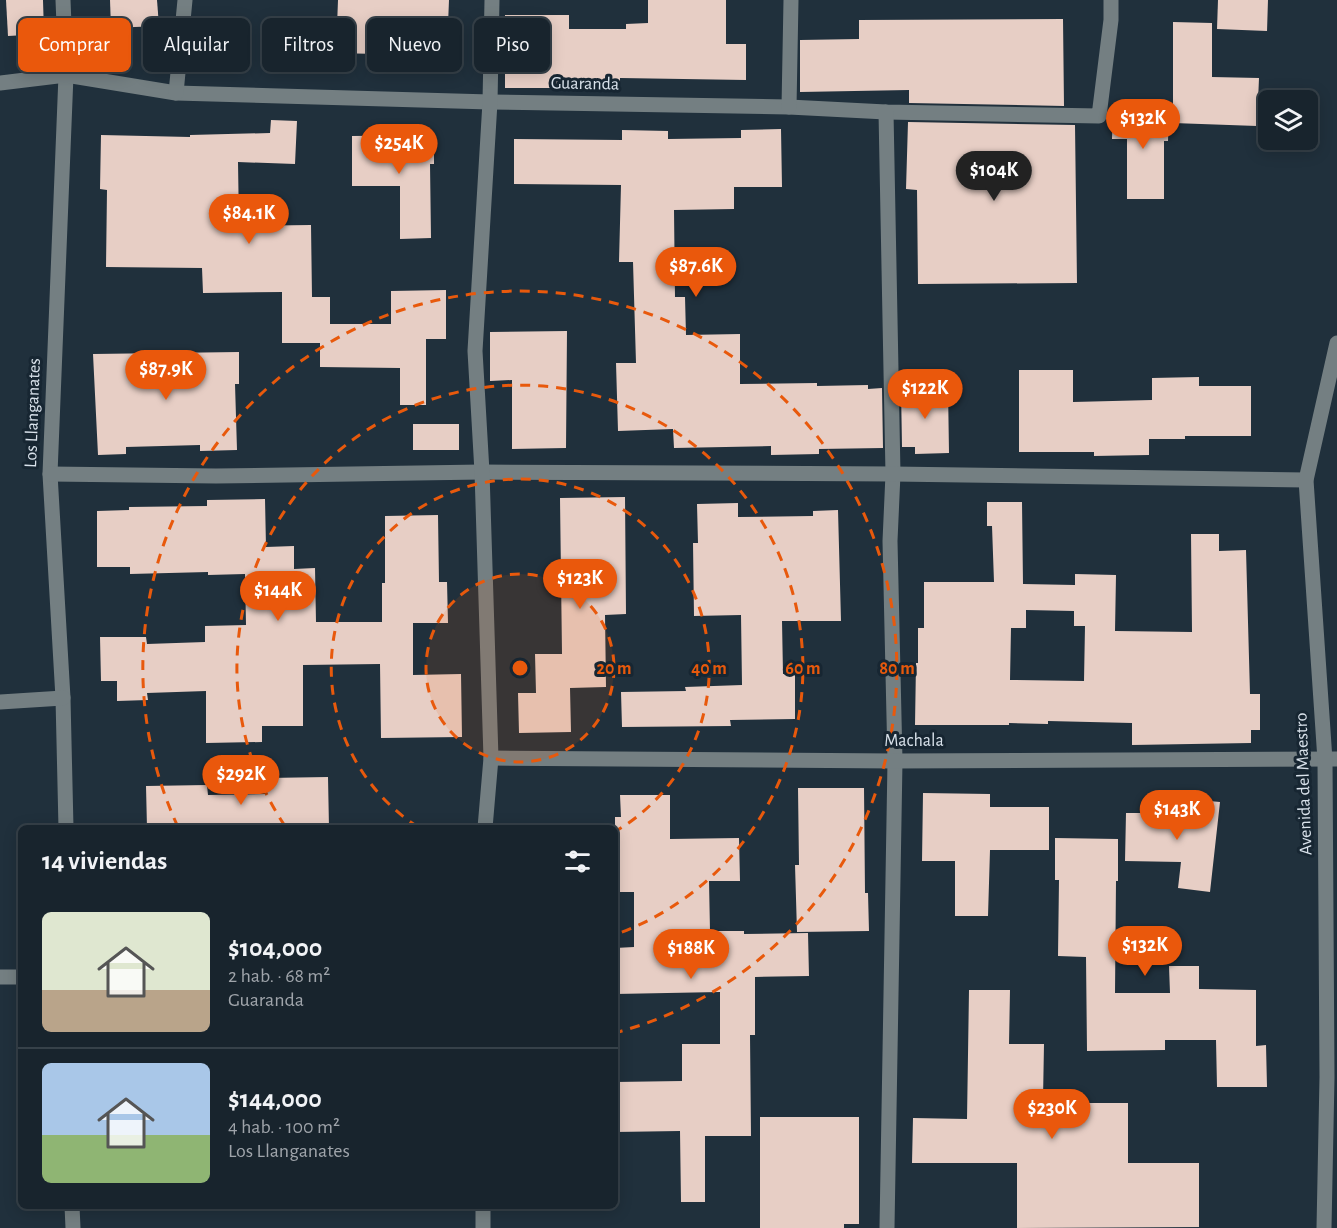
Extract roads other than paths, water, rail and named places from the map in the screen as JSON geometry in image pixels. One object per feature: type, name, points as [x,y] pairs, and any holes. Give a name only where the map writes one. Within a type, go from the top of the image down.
[{"type":"street","name":"Los Llanganates","points":[[63,0],[66,75],[50,474],[63,698],[66,825]]},
{"type":"street","points":[[176,93],[185,0]]},
{"type":"street","points":[[485,825],[491,758],[482,472],[475,351],[490,102],[492,0]]},
{"type":"street","points":[[789,106],[791,0]]},
{"type":"street","name":"Guaranda","points":[[0,83],[66,75],[176,93],[490,102],[789,106],[886,112],[1099,116],[1111,20],[1111,0]]},
{"type":"street","points":[[886,112],[893,474],[890,541],[895,761],[887,1228]]},
{"type":"street","name":"Avenida del Maestro","points":[[1324,1228],[1331,760],[1306,480],[1337,343]]},
{"type":"street","points":[[50,474],[216,476],[482,472],[893,474],[1306,480]]},
{"type":"street","points":[[0,702],[63,698]]},
{"type":"street","name":"Machala","points":[[491,758],[895,761],[1331,760]]},
{"type":"street","points":[[0,977],[18,977]]},
{"type":"street","points":[[72,1209],[73,1228]]},
{"type":"street","points":[[483,1209],[483,1228]]}]
